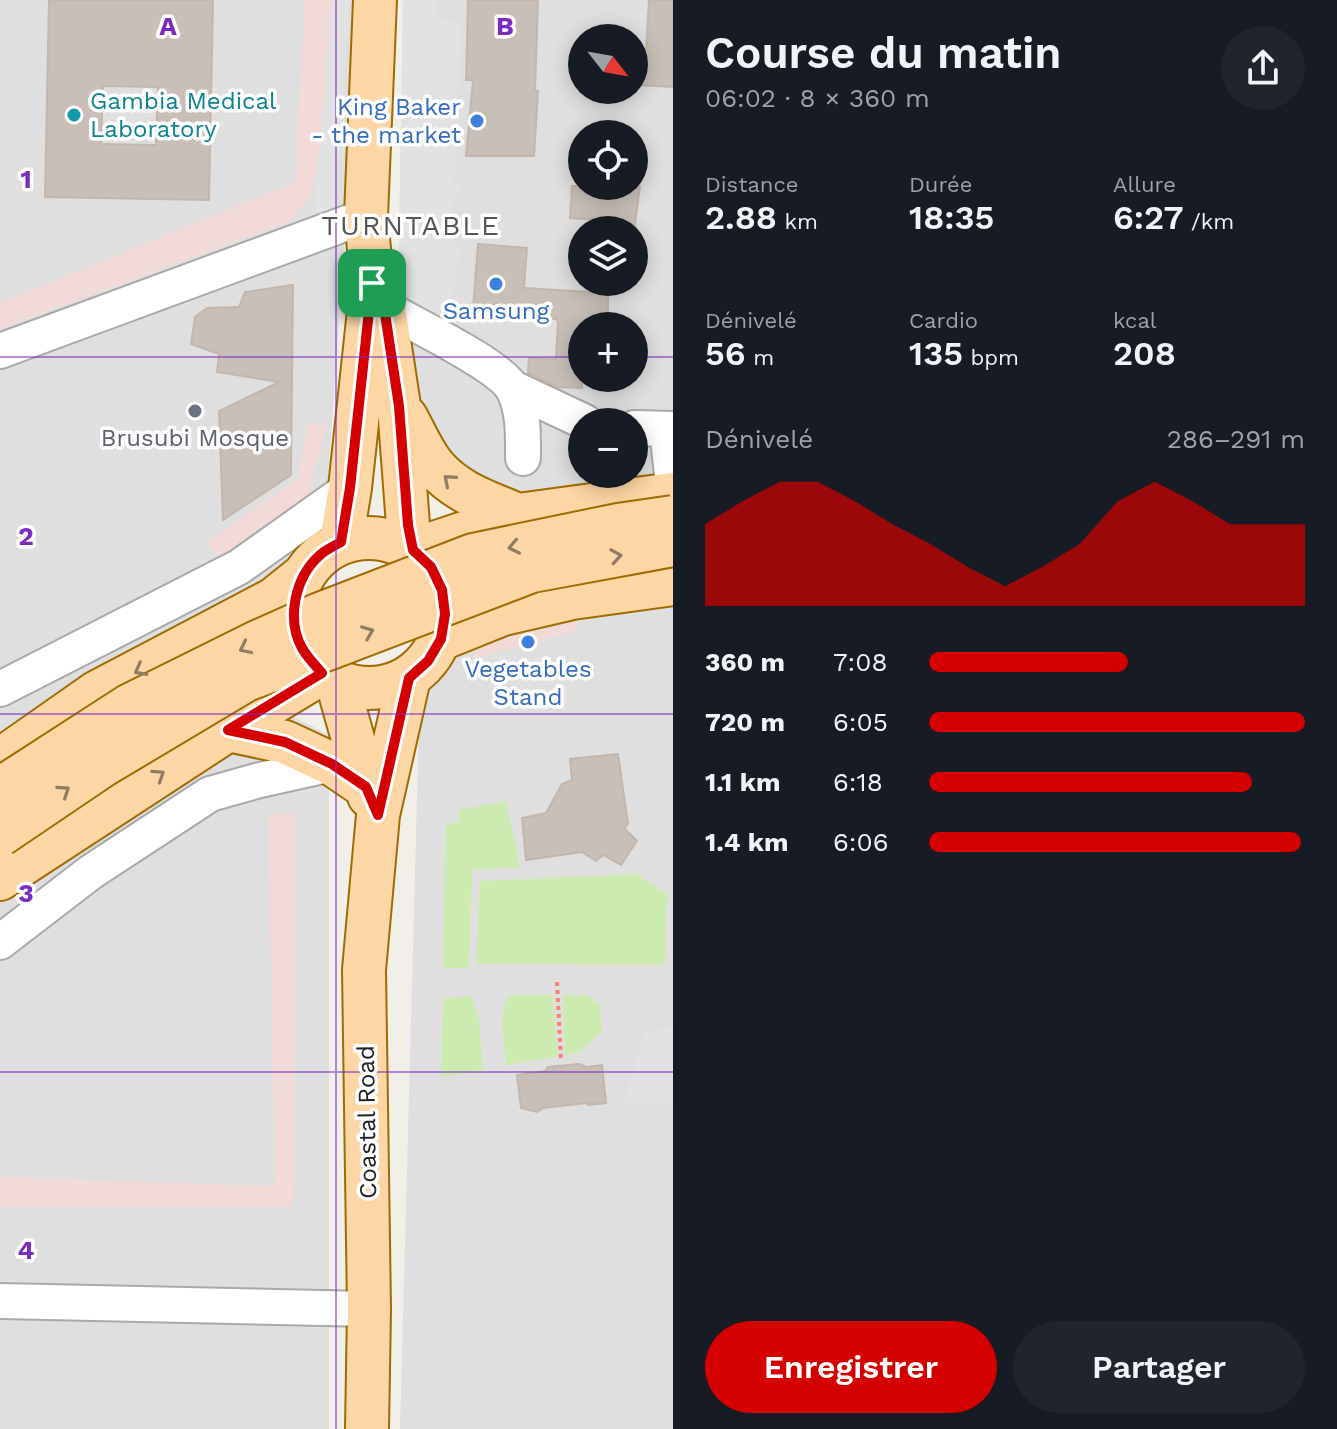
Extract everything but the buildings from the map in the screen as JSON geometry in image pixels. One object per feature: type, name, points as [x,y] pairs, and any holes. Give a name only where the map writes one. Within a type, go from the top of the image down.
[{"type":"main road","points":[[375,0],[366,216],[399,406],[408,525],[413,550]]},
{"type":"main road","points":[[341,542],[378,295]]},
{"type":"main road","points":[[399,406],[434,466],[448,479],[470,495],[518,515]]},
{"type":"main road","points":[[413,550],[518,515],[673,494]]},
{"type":"main road","points":[[0,789],[130,705],[332,609],[473,555],[618,525],[673,517]]},
{"type":"main road","points":[[0,760],[97,692],[274,599],[304,575],[320,555],[341,542],[365,537],[390,539],[413,550],[431,567],[442,590],[445,614],[441,639],[428,661],[409,678],[386,687],[361,689],[329,677],[302,647],[294,623],[295,598],[304,575]]},
{"type":"main road","points":[[0,835],[102,766],[246,680],[532,571],[673,545]]},
{"type":"main road","points":[[441,639],[503,614],[572,598],[673,584]]},
{"type":"main road","points":[[0,879],[228,730],[329,677]]},
{"type":"main road","name":"Coastal Road","points":[[329,677],[359,789],[369,1309],[367,1429]]},
{"type":"main road","name":"Coastal Road","points":[[359,789],[409,678]]},
{"type":"main road","points":[[228,730],[285,742],[359,789]]},
{"type":"street","points":[[0,351],[366,216]]},
{"type":"street","points":[[378,295],[468,353],[513,388],[568,414]]},
{"type":"street","points":[[513,388],[522,419],[523,458]]},
{"type":"street","points":[[658,429],[673,484]]},
{"type":"street","points":[[0,689],[239,567],[350,488]]},
{"type":"street","points":[[0,942],[91,872],[210,794],[256,781],[359,789]]},
{"type":"street","points":[[0,1301],[369,1309]]},
{"type":"path","points":[[557,982],[561,1061]]},
{"type":"shaded area","points":[[0,0],[361,0],[327,495],[310,539],[288,567],[0,742]]},
{"type":"shaded area","points":[[305,0],[332,0],[318,165],[312,192],[292,220],[0,329],[0,303],[295,182]]},
{"type":"shaded area","points":[[332,0],[349,0],[336,215],[314,211]]},
{"type":"shaded area","points":[[403,0],[673,0],[673,482],[648,486],[648,408],[568,408],[568,488],[637,488],[578,498],[474,488],[427,451],[399,246]]},
{"type":"shaded area","points":[[403,0],[438,0],[438,18],[460,24],[454,183],[460,184],[458,196],[451,205],[450,241],[460,249],[450,312],[408,310],[399,246]]},
{"type":"shaded area","points":[[308,423],[326,425],[308,499],[229,568],[206,542],[297,480]]},
{"type":"shaded area","points":[[673,597],[673,1429],[400,1429],[420,687],[444,651],[475,635]]},
{"type":"shaded area","points":[[580,609],[575,631],[473,659],[475,635]]},
{"type":"shaded area","points":[[278,709],[329,735],[329,1429],[0,1429],[0,886]]},
{"type":"shaded area","points":[[296,813],[293,1206],[0,1206],[0,1177],[275,1186],[268,814]]},
{"type":"shaded area","points":[[673,1027],[673,1103],[624,1106],[644,1034]]},
{"type":"green space","points":[[506,801],[520,867],[472,870],[469,968],[443,968],[446,824],[458,822],[458,810]]},
{"type":"green space","points":[[637,874],[667,894],[665,965],[476,964],[480,881]]},
{"type":"green space","points":[[511,995],[553,995],[558,1056],[506,1065],[503,1017],[506,1000]]},
{"type":"green space","points":[[563,995],[587,995],[600,1005],[602,1032],[580,1051],[565,1056]]},
{"type":"green space","points":[[472,996],[479,1019],[483,1071],[441,1077],[443,998]]},
{"type":"place","name":"Gambia Medical Laboratory","points":[[74,115]]},
{"type":"place","name":"King Baker - the market","points":[[477,121]]},
{"type":"place","name":"Samsung","points":[[496,284]]},
{"type":"place","name":"Brusubi Mosque","points":[[195,411]]},
{"type":"place","name":"Vegetables Stand","points":[[528,642]]},
{"type":"district","name":"TURNTABLE","points":[[411,225]]},
{"type":"route","points":[[372,283],[384,307],[399,406],[408,525],[413,550],[431,567],[442,590],[445,614],[441,639],[428,661],[409,678],[378,815],[366,787],[332,764],[285,742],[228,730],[322,673],[302,647],[294,623],[295,598],[304,575],[320,555],[341,542],[350,488],[372,283]]}]
